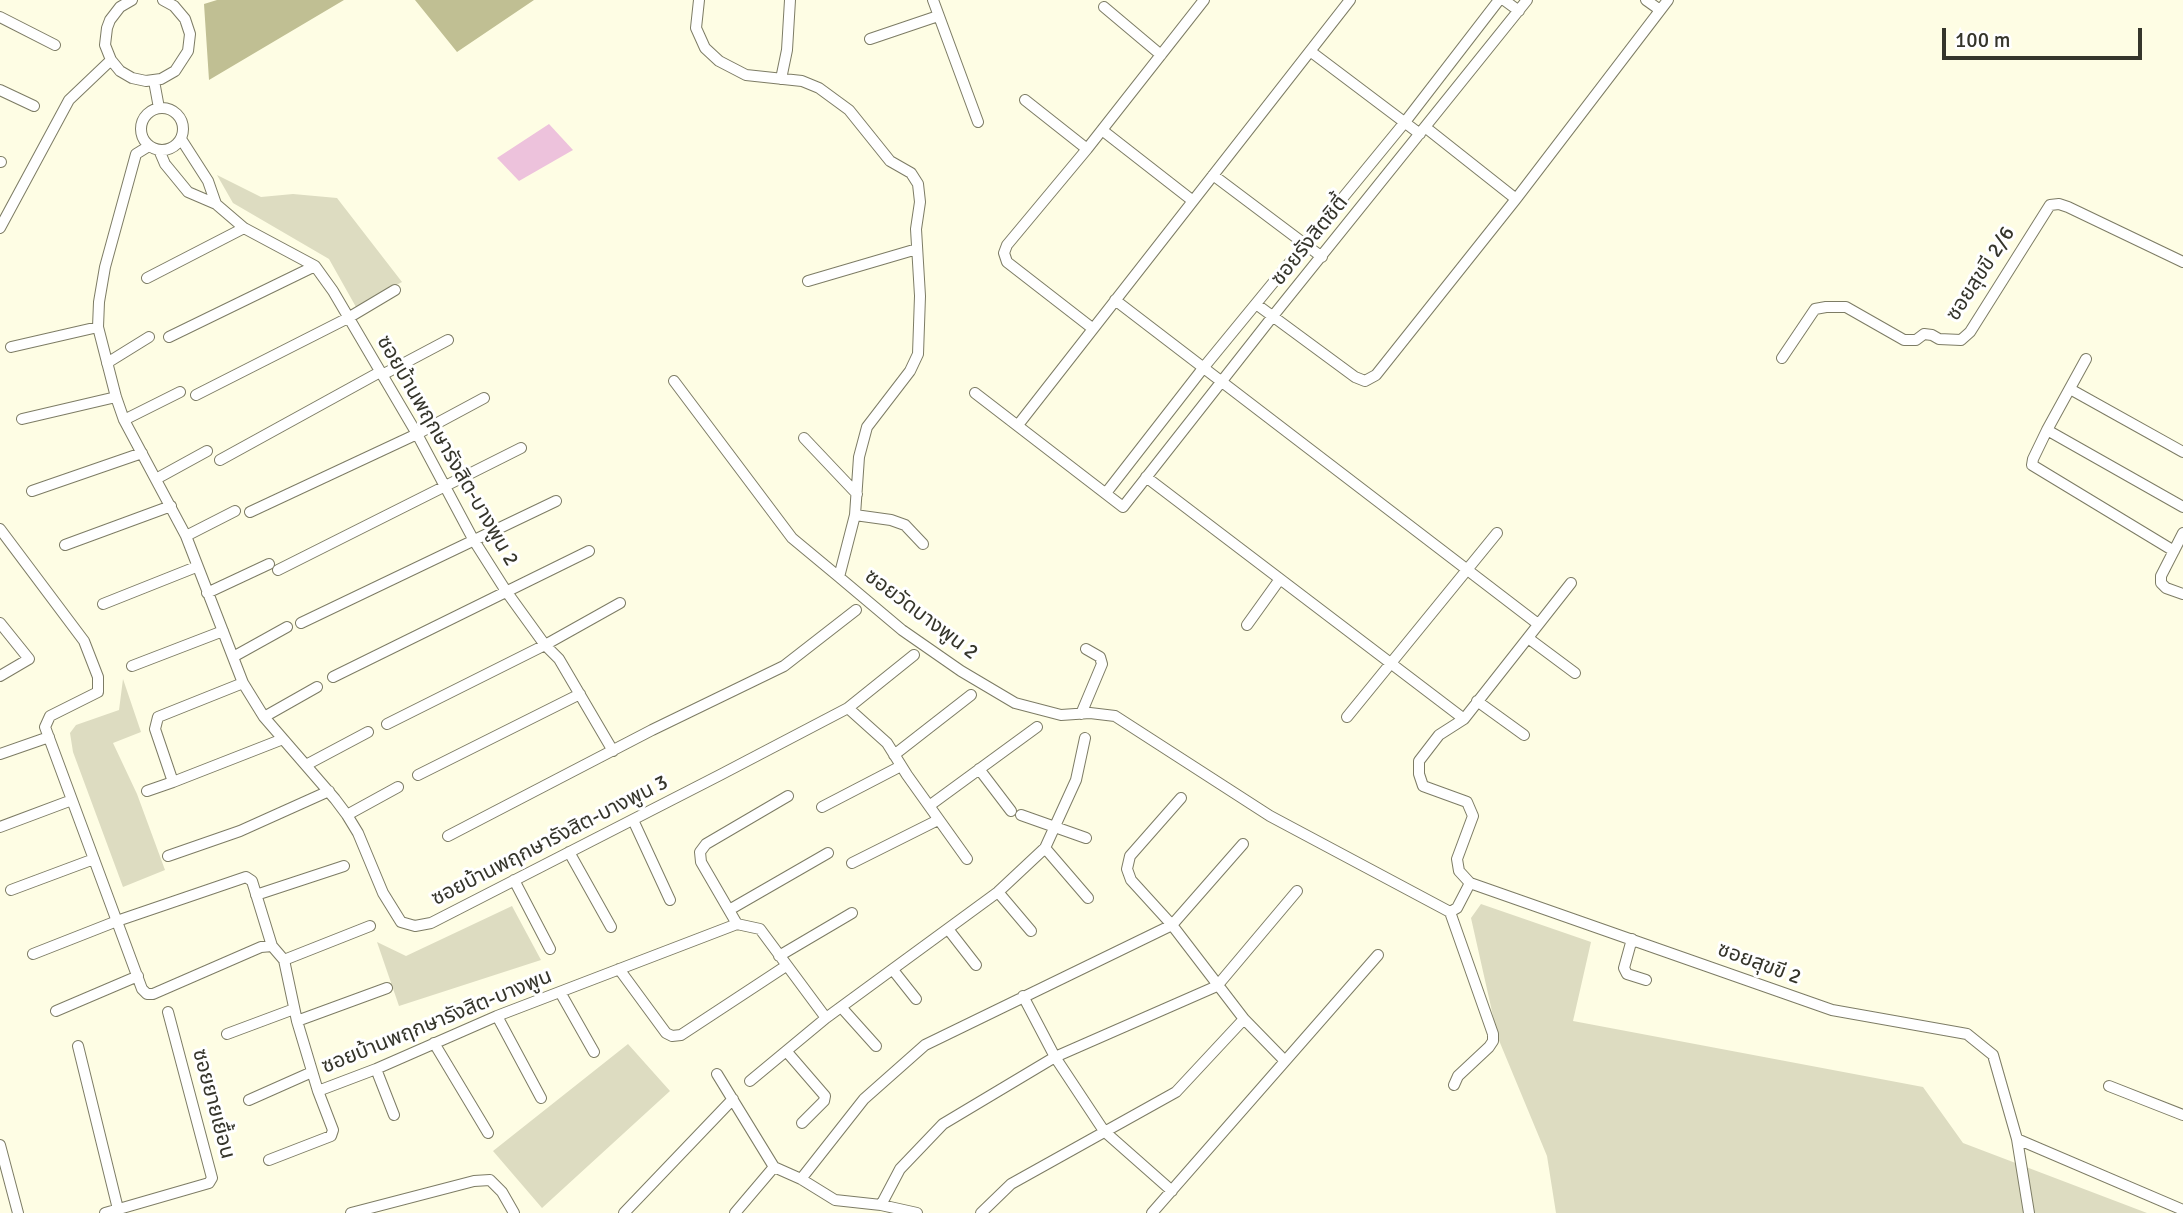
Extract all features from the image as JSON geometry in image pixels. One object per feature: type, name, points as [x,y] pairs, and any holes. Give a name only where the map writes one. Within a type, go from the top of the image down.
[{"type":"street","points":[[132,0],[114,13],[107,28],[105,45],[111,60],[125,75],[138,80],[154,81],[175,71],[188,51],[188,26],[178,3],[163,0]]},
{"type":"street","name":"ซอยวัดบางพูน 2","points":[[699,0],[696,28],[705,48],[719,61],[746,75],[782,76],[802,81],[829,95],[849,110],[890,161],[911,173],[918,184],[918,355],[910,371],[867,427],[859,457],[855,515],[839,577],[902,630],[961,671],[1015,703],[1061,715],[1115,716],[1270,816],[1454,910]]},
{"type":"street","points":[[782,76],[787,50],[790,0]]},
{"type":"street","points":[[933,0],[978,122]]},
{"type":"street","points":[[1093,328],[1007,262],[1004,253],[1007,245],[1205,0]]},
{"type":"street","points":[[1018,425],[1350,0]]},
{"type":"street","points":[[1502,0],[1518,11]]},
{"type":"street","name":"ซอยรังสิตซิตี้","points":[[1502,0],[1106,493],[1123,507],[1527,0]]},
{"type":"street","points":[[1646,0],[1660,10]]},
{"type":"street","points":[[1256,304],[1355,377],[1365,381],[1376,375],[1516,199],[1668,0]]},
{"type":"street","points":[[1104,7],[1161,55]]},
{"type":"street","points":[[870,38],[939,16]]},
{"type":"street","points":[[0,17],[55,45]]},
{"type":"street","points":[[1310,51],[1405,122],[1423,131],[1516,199]]},
{"type":"street","points":[[0,228],[69,100],[111,60]]},
{"type":"street","points":[[154,81],[159,108]]},
{"type":"street","points":[[0,90],[34,106]]},
{"type":"street","points":[[1026,100],[1087,149]]},
{"type":"street","points":[[159,108],[167,108],[180,117],[183,124],[181,139],[170,149],[154,148],[144,141],[140,127],[146,114],[159,108]]},
{"type":"street","points":[[1102,130],[1193,201]]},
{"type":"street","name":"ซอยบ้านพฤกษารังสิต-บางพูน 2","points":[[181,139],[208,181],[216,204]]},
{"type":"street","name":"ซอยบ้านพฤกษารังสิต-บางพูน 2","points":[[154,148],[188,192],[216,204],[244,228],[315,266],[417,434],[473,539],[506,591],[545,645],[559,659],[612,751]]},
{"type":"street","name":"ซอยบ้านพฤกษารังสิต-บางพูน 3","points":[[154,148],[136,154],[105,267],[99,302],[98,327],[116,397],[124,419],[186,536],[243,682],[264,717],[329,791],[359,834],[383,893],[401,922],[415,926],[430,923],[633,820],[848,708],[914,655]]},
{"type":"street","points":[[1213,175],[1322,257]]},
{"type":"street","name":"ซอยสุขขี 2/6","points":[[1782,358],[1815,309],[1826,307],[1846,307],[1904,340],[1916,340],[1924,334],[1939,339],[1961,340],[1970,332],[2050,205],[2068,207],[2183,262]]},
{"type":"street","points":[[147,278],[244,228]]},
{"type":"street","points":[[808,281],[917,249]]},
{"type":"street","points":[[169,337],[315,266]]},
{"type":"street","points":[[196,395],[348,318],[395,290]]},
{"type":"street","points":[[1115,300],[1538,624]]},
{"type":"street","points":[[11,347],[98,327]]},
{"type":"street","points":[[107,363],[149,337]]},
{"type":"street","points":[[220,460],[448,340]]},
{"type":"street","points":[[2086,359],[2047,429],[2032,459],[2032,465],[2174,551]]},
{"type":"street","points":[[674,381],[792,538],[839,577]]},
{"type":"street","points":[[2070,389],[2183,452]]},
{"type":"street","points":[[124,419],[180,392]]},
{"type":"street","points":[[975,393],[1106,493]]},
{"type":"street","points":[[22,419],[116,397]]},
{"type":"street","points":[[250,512],[417,434],[484,398]]},
{"type":"street","points":[[2047,429],[2183,507]]},
{"type":"street","points":[[804,438],[857,494]]},
{"type":"street","points":[[207,593],[273,567],[521,448]]},
{"type":"street","points":[[156,479],[207,451]]},
{"type":"street","points":[[32,491],[142,453]]},
{"type":"street","points":[[1146,477],[1464,719]]},
{"type":"street","points":[[301,623],[556,501]]},
{"type":"street","points":[[65,545],[171,506]]},
{"type":"street","points":[[186,536],[235,511]]},
{"type":"street","points":[[855,515],[891,520],[905,525],[923,544]]},
{"type":"street","points":[[0,529],[84,641],[99,677],[98,692],[50,716],[45,727],[117,921],[146,994],[153,994],[261,947],[272,946],[252,881],[246,877],[117,921],[33,954]]},
{"type":"street","points":[[1347,717],[1497,533]]},
{"type":"street","points":[[2183,533],[2161,576],[2161,583],[2166,588],[2183,594]]},
{"type":"street","points":[[333,677],[589,551]]},
{"type":"street","points":[[103,604],[196,567]]},
{"type":"street","points":[[1247,625],[1280,579]]},
{"type":"street","points":[[1454,1085],[1458,1076],[1493,1041],[1454,910],[1468,887],[1459,871],[1457,859],[1473,816],[1467,802],[1423,786],[1419,761],[1439,735],[1464,719],[1571,583]]},
{"type":"street","points":[[387,724],[545,645],[620,603]]},
{"type":"street","points":[[448,836],[785,666],[856,610]]},
{"type":"street","points":[[0,623],[30,659],[0,676]]},
{"type":"street","points":[[233,657],[287,627]]},
{"type":"street","points":[[132,666],[223,631]]},
{"type":"street","points":[[1528,638],[1575,673]]},
{"type":"street","points":[[1082,714],[1102,664],[1100,657],[1086,649]]},
{"type":"street","points":[[173,782],[155,729],[158,717],[243,682]]},
{"type":"street","points":[[264,717],[317,687]]},
{"type":"street","points":[[418,775],[580,694]]},
{"type":"street","points":[[894,755],[971,695]]},
{"type":"street","points":[[1477,701],[1524,735]]},
{"type":"street","points":[[848,708],[887,743],[967,859]]},
{"type":"street","points":[[929,806],[1037,727]]},
{"type":"street","points":[[306,765],[368,732]]},
{"type":"street","points":[[0,754],[49,737]]},
{"type":"street","points":[[750,1081],[826,1018],[998,892],[1045,848],[1076,780],[1085,738]]},
{"type":"street","points":[[147,791],[283,739]]},
{"type":"street","points":[[822,807],[901,766]]},
{"type":"street","points":[[979,769],[1016,813],[1086,838]]},
{"type":"street","points":[[346,816],[398,787]]},
{"type":"street","points":[[168,856],[240,831],[329,791]]},
{"type":"street","points":[[788,796],[706,844],[700,852],[701,862],[737,924],[760,929],[826,1018]]},
{"type":"street","points":[[1181,798],[1130,856],[1126,869],[1244,1019],[1284,1060]]},
{"type":"street","points":[[0,827],[72,800]]},
{"type":"street","points":[[633,820],[670,900]]},
{"type":"street","points":[[852,863],[938,820]]},
{"type":"street","points":[[801,1180],[864,1099],[925,1045],[1172,925],[1243,844]]},
{"type":"street","points":[[1045,848],[1088,898]]},
{"type":"street","points":[[569,852],[611,927]]},
{"type":"street","points":[[729,910],[828,853]]},
{"type":"street","points":[[11,890],[94,859]]},
{"type":"street","points":[[256,895],[344,866]]},
{"type":"street","points":[[514,880],[550,949]]},
{"type":"street","name":"ซอยสุขขี 2","points":[[1468,887],[1832,1010],[1967,1034],[1993,1055],[2017,1139],[2029,1213]]},
{"type":"street","points":[[881,1205],[900,1169],[943,1124],[1055,1056],[1217,986],[1297,891]]},
{"type":"street","points":[[998,892],[1031,931]]},
{"type":"street","points":[[779,956],[852,913]]},
{"type":"street","name":"ซอยบ้านพฤกษารังสิต-บางพูน","points":[[272,946],[284,960],[295,1015],[318,1091],[376,1069],[497,1016],[737,924]]},
{"type":"street","points":[[284,960],[370,926]]},
{"type":"street","points":[[947,929],[976,965]]},
{"type":"street","points":[[1631,941],[1624,963],[1626,974],[1646,980]]},
{"type":"street","points":[[1152,1213],[1378,955]]},
{"type":"street","points":[[619,969],[666,1033],[672,1036],[681,1035],[786,966]]},
{"type":"street","points":[[893,970],[916,999]]},
{"type":"street","points":[[56,1011],[138,976]]},
{"type":"street","points":[[227,1034],[387,988]]},
{"type":"street","points":[[560,992],[594,1052]]},
{"type":"street","points":[[1023,996],[1055,1056],[1104,1131],[1172,1191]]},
{"type":"street","points":[[841,1007],[876,1046]]},
{"type":"street","name":"ซอยยายเยื้อน","points":[[105,1213],[209,1183],[212,1178],[168,1012]]},
{"type":"street","points":[[497,1016],[541,1098]]},
{"type":"street","points":[[981,1213],[1011,1184],[1176,1092],[1244,1019]]},
{"type":"street","points":[[434,1043],[488,1133]]},
{"type":"street","points":[[78,1046],[118,1209]]},
{"type":"street","points":[[787,1052],[825,1096],[824,1101],[802,1123]]},
{"type":"street","points":[[376,1069],[394,1115]]},
{"type":"street","points":[[249,1100],[312,1072]]},
{"type":"street","points":[[717,1074],[774,1167],[835,1200],[881,1205],[917,1213]]},
{"type":"street","points":[[2109,1086],[2183,1115]]},
{"type":"street","points":[[269,1160],[331,1136],[333,1130],[318,1091]]},
{"type":"street","points":[[624,1213],[733,1099]]},
{"type":"street","points":[[2017,1139],[2183,1210]]},
{"type":"street","points":[[0,1145],[18,1213]]},
{"type":"street","points":[[734,1213],[774,1167]]},
{"type":"street","points":[[351,1213],[474,1181],[490,1180],[502,1192],[514,1213]]},
{"type":"street","points":[[854,1213],[863,1203]]},
{"type":"green space","points":[[217,175],[261,197],[293,194],[337,198],[402,282],[356,307],[329,259],[233,203]]},
{"type":"green space","points":[[123,679],[141,732],[113,743],[137,794],[165,870],[123,887],[73,752],[70,733],[76,725],[119,710]]},
{"type":"green space","points":[[1481,904],[1591,942],[1573,1021],[1923,1087],[1963,1143],[2147,1213],[1556,1213],[1547,1156],[1498,1038],[1471,918]]},
{"type":"green space","points":[[512,906],[541,960],[399,1006],[377,942],[406,956]]},
{"type":"green space","points":[[628,1044],[670,1091],[542,1208],[493,1151]]},
{"type":"shaded area","points":[[217,0],[344,0],[209,80],[204,4]]},
{"type":"shaded area","points":[[415,0],[534,0],[457,52]]},
{"type":"shaded area","points":[[549,124],[573,150],[519,181],[497,158]]}]
